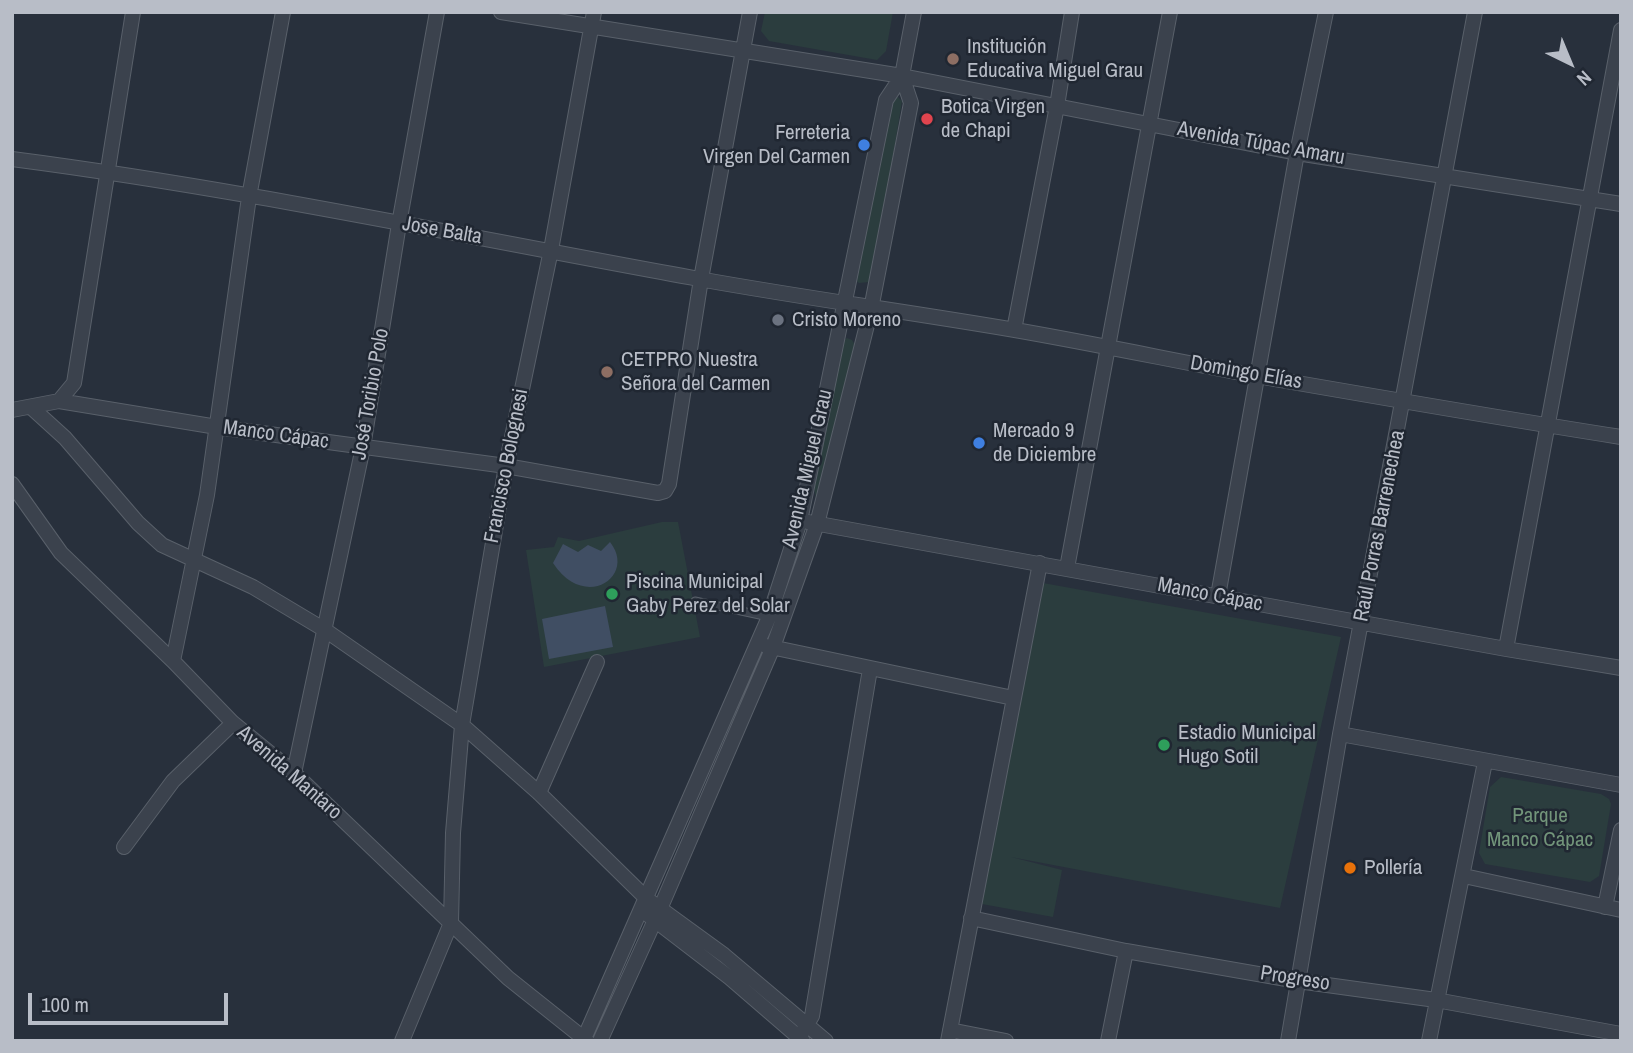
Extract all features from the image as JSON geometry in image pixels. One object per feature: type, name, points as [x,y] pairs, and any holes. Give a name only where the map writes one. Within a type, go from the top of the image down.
[{"type":"street","points":[[59,401],[74,383],[133,12]]},
{"type":"street","points":[[173,661],[207,495],[249,197],[283,12]]},
{"type":"street","name":"José Toribio Polo","points":[[294,773],[363,447],[437,12]]},
{"type":"street","name":"Avenida Túpac Amaru","points":[[501,12],[593,19],[743,52],[902,76],[1297,153],[1621,204]]},
{"type":"street","points":[[701,279],[750,12]]},
{"type":"street","name":"Avenida Miguel Grau","points":[[584,1040],[758,644],[800,521],[886,100],[902,76],[914,12]]},
{"type":"street","points":[[1014,330],[1057,106],[1072,12]]},
{"type":"street","points":[[1067,568],[1170,12]]},
{"type":"street","points":[[1218,596],[1297,153],[1326,12]]},
{"type":"street","name":"Raúl Porras Barrenechea","points":[[1288,1041],[1340,734],[1475,12]]},
{"type":"street","name":"Francisco Bolognesi","points":[[451,923],[453,834],[462,725],[506,466],[551,250],[593,19]]},
{"type":"street","points":[[1506,649],[1621,30]]},
{"type":"street","name":"Avenida Miguel Grau","points":[[600,1041],[658,915],[773,647],[817,524],[871,309],[911,103],[902,76]]},
{"type":"street","name":"Jose Balta","points":[[12,159],[109,172],[871,309]]},
{"type":"street","name":"Manco Cápac","points":[[12,410],[59,401],[217,427],[506,466],[658,493],[665,491],[669,484],[701,279]]},
{"type":"street","name":"Domingo Elías","points":[[871,309],[1014,330],[1256,376],[1621,437]]},
{"type":"street","points":[[32,408],[65,438],[138,523],[162,545],[253,587],[325,630],[462,725],[540,793],[644,904],[800,1040],[812,1016],[870,669]]},
{"type":"street","name":"Avenida Mantaro","points":[[12,484],[61,553],[233,723],[294,773],[508,978],[584,1040]]},
{"type":"street","name":"Manco Cápac","points":[[800,521],[1621,668]]},
{"type":"street","points":[[1006,1041],[949,1035],[1040,563]]},
{"type":"street","points":[[758,644],[1013,698]]},
{"type":"street","points":[[540,793],[597,662]]},
{"type":"street","points":[[124,847],[173,781],[233,723]]},
{"type":"street","points":[[1340,734],[1621,785]]},
{"type":"street","points":[[1429,1041],[1485,762]]},
{"type":"street","points":[[1605,907],[1621,830]]},
{"type":"street","points":[[1464,876],[1621,910]]},
{"type":"street","points":[[658,915],[724,955],[826,1041]]},
{"type":"street","name":"Progreso","points":[[971,918],[1126,951],[1298,981],[1436,1000],[1621,1034]]},
{"type":"street","points":[[402,1041],[451,923]]},
{"type":"street","points":[[1108,1041],[1126,951]]},
{"type":"lane","points":[[695,601],[769,617]]},
{"type":"green space","points":[[765,12],[893,12],[886,51],[877,60],[769,41],[761,31]]},
{"type":"green space","points":[[897,96],[902,101],[873,278],[869,282],[859,283],[855,280],[892,99]]},
{"type":"green space","points":[[847,338],[852,340],[856,347],[821,490],[816,497],[813,486],[842,341]]},
{"type":"green space","name":"Piscina Municipal Gaby Perez del Solar","points":[[662,522],[678,522],[700,637],[544,667],[526,550],[554,547],[558,537],[579,541]]},
{"type":"green space","name":"Estadio Municipal Hugo Sotil","points":[[1043,583],[1341,637],[1280,908],[1011,857],[1062,870],[1053,917],[982,904],[989,853]]},
{"type":"green space","name":"Parque Manco Cápac","points":[[1501,777],[1601,794],[1609,799],[1611,804],[1599,876],[1590,882],[1485,864],[1479,853],[1490,787]]},
{"type":"water","points":[[610,542],[617,555],[617,567],[612,577],[604,584],[592,587],[579,585],[566,578],[553,563],[563,544],[578,552],[588,545],[601,551]]},
{"type":"water","points":[[605,606],[613,647],[549,659],[542,619]]},
{"type":"place","name":"Institución Educativa Miguel Grau","points":[[953,59]]},
{"type":"place","name":"Botica Virgen de Chapi","points":[[927,119]]},
{"type":"place","name":"Ferreteria Virgen Del Carmen","points":[[864,145]]},
{"type":"place","name":"Cristo Moreno","points":[[778,320]]},
{"type":"place","name":"CETPRO Nuestra Señora del Carmen","points":[[607,372]]},
{"type":"place","name":"Mercado 9 de Diciembre","points":[[979,443]]},
{"type":"place","name":"Piscina Municipal Gaby Perez del Solar","points":[[612,594]]},
{"type":"place","name":"Estadio Municipal Hugo Sotil","points":[[1164,745]]},
{"type":"place","name":"Pollería","points":[[1350,868]]}]
